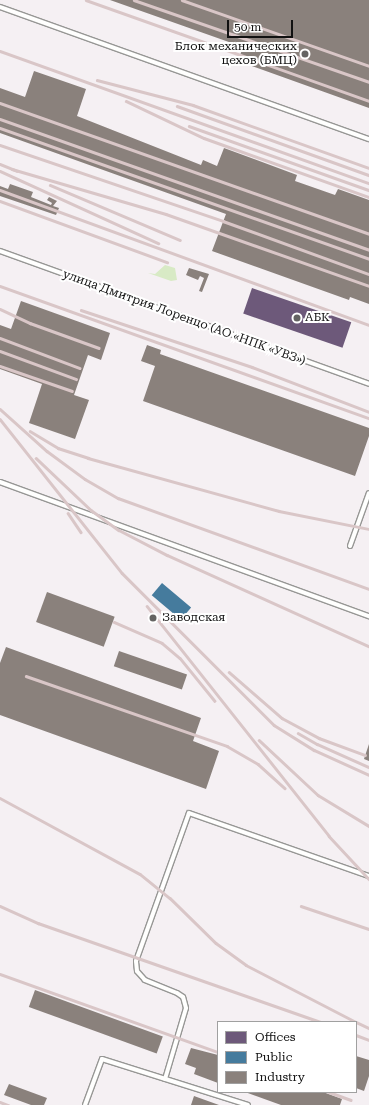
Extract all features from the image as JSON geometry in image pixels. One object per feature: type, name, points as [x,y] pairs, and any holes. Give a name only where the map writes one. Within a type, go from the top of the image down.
[{"type":"lane","points":[[0,6],[369,139]]},
{"type":"lane","name":"улица Дмитрия Лоренцо (АО «НПК «УВЗ»)","points":[[0,251],[369,384]]},
{"type":"lane","points":[[0,482],[369,616]]},
{"type":"lane","points":[[350,546],[369,493]]},
{"type":"lane","points":[[164,1079],[186,1008],[183,997],[177,993],[145,980],[137,971],[136,961],[189,813],[369,876]]},
{"type":"lane","points":[[85,1105],[102,1059],[248,1105]]},
{"type":"shaded area","points":[[0,0],[369,0],[369,1105],[0,1105]]},
{"type":"green space","points":[[165,265],[175,268],[177,280],[171,281],[148,273],[155,274]]},
{"type":"building: Offices","name":"АБК","points":[[252,288],[351,322],[342,348],[243,314]]},
{"type":"building: Public","points":[[162,583],[191,607],[181,620],[152,595]]},
{"type":"building: Industry","name":"Блок механических цехов (БМЦ)","points":[[110,0],[369,0],[369,108],[238,61],[243,47]]},
{"type":"building: Industry","points":[[34,71],[86,89],[77,116],[201,165],[203,160],[217,166],[224,148],[297,175],[295,181],[335,195],[338,189],[369,200],[369,304],[350,297],[349,300],[212,251],[226,214],[0,133],[0,88],[25,97]]},
{"type":"building: Industry","points":[[10,184],[33,192],[31,197],[51,205],[52,203],[47,200],[49,197],[57,201],[53,206],[59,208],[56,215],[0,196],[0,186],[8,189]]},
{"type":"building: Industry","points":[[189,268],[209,274],[202,292],[199,291],[204,278],[200,276],[198,280],[186,275]]},
{"type":"building: Industry","points":[[21,301],[110,333],[101,360],[88,355],[74,395],[89,400],[75,439],[29,423],[42,384],[0,369],[0,325],[11,329]]},
{"type":"building: Industry","points":[[147,345],[161,350],[160,354],[369,428],[369,436],[355,476],[143,401],[155,366],[141,361]]},
{"type":"building: Industry","points":[[47,592],[115,617],[104,647],[36,622]]},
{"type":"building: Industry","points":[[6,647],[201,718],[193,741],[219,751],[206,789],[0,715],[0,663]]},
{"type":"building: Industry","points":[[119,651],[187,674],[182,690],[114,666]]},
{"type":"building: Industry","points":[[369,744],[369,761],[364,759]]},
{"type":"building: Industry","points":[[35,990],[163,1037],[157,1053],[29,1007]]},
{"type":"building: Industry","points":[[191,1048],[217,1055],[217,1083],[194,1074],[196,1068],[185,1064]]},
{"type":"building: Industry","points":[[357,1056],[369,1060],[369,1076],[364,1091],[357,1088]]},
{"type":"building: Industry","points":[[9,1084],[47,1098],[44,1105],[31,1105],[4,1095]]},
{"type":"building: Industry","points":[[248,1093],[326,1093],[342,1099],[340,1105],[281,1105]]},
{"type":"building: Industry","points":[[194,1096],[219,1105],[191,1105]]},
{"type":"railway","points":[[86,0],[369,101]]},
{"type":"railway","points":[[134,0],[369,82]]},
{"type":"railway","points":[[182,0],[369,66]]},
{"type":"railway","points":[[0,51],[369,183]]},
{"type":"railway","points":[[97,80],[193,105],[369,168]]},
{"type":"railway","points":[[126,101],[204,138],[369,197]]},
{"type":"railway","points":[[0,103],[369,234]]},
{"type":"railway","points":[[177,106],[369,175]]},
{"type":"railway","points":[[0,119],[369,250]]},
{"type":"railway","points":[[189,126],[369,190]]},
{"type":"railway","points":[[0,128],[369,259]]},
{"type":"railway","points":[[0,145],[223,221],[369,274]]},
{"type":"railway","points":[[0,164],[17,171]]},
{"type":"railway","points":[[12,169],[166,214],[369,286]]},
{"type":"railway","points":[[0,171],[158,243]]},
{"type":"railway","points":[[50,185],[180,240]]},
{"type":"railway","points":[[0,190],[369,325]]},
{"type":"railway","points":[[0,201],[167,262]]},
{"type":"railway","points":[[0,286],[369,418]]},
{"type":"railway","points":[[0,309],[30,323],[99,348]]},
{"type":"railway","points":[[81,310],[252,367],[369,412]]},
{"type":"railway","points":[[0,338],[80,368]]},
{"type":"railway","points":[[0,351],[76,379]]},
{"type":"railway","points":[[0,366],[72,391]]},
{"type":"railway","points":[[0,409],[47,451],[85,479],[118,498],[369,589]]},
{"type":"railway","points":[[0,419],[122,573],[274,725],[314,750],[369,775]]},
{"type":"railway","points":[[30,431],[58,448],[88,458],[279,511],[369,529]]},
{"type":"railway","points":[[36,458],[91,510],[119,530],[167,555],[369,646]]},
{"type":"railway","points":[[68,513],[81,532]]},
{"type":"railway","points":[[147,606],[329,836],[369,879]]},
{"type":"railway","points":[[114,622],[162,643],[180,658],[215,701]]},
{"type":"railway","points":[[229,672],[282,718],[319,738],[365,755]]},
{"type":"railway","points":[[26,676],[227,746],[258,764],[285,788]]},
{"type":"railway","points":[[298,733],[317,744],[369,767]]},
{"type":"railway","points":[[259,740],[318,795],[369,826]]},
{"type":"railway","points":[[0,798],[140,874],[170,898],[216,943],[246,965],[354,1021]]},
{"type":"railway","points":[[0,906],[38,923],[317,1021]]},
{"type":"railway","points":[[301,906],[369,929]]},
{"type":"railway","points":[[0,974],[217,1052]]},
{"type":"railway","points":[[357,1022],[369,1028]]},
{"type":"railway","points":[[357,1035],[369,1040]]},
{"type":"railway","points":[[332,1093],[351,1100]]},
{"type":"railway","points":[[0,1102],[8,1105]]},
{"type":"place","name":"Блок механических цехов (БМЦ)","points":[[305,54]]},
{"type":"place","name":"АБК","points":[[297,318]]},
{"type":"place","name":"Заводская","points":[[153,618]]}]
